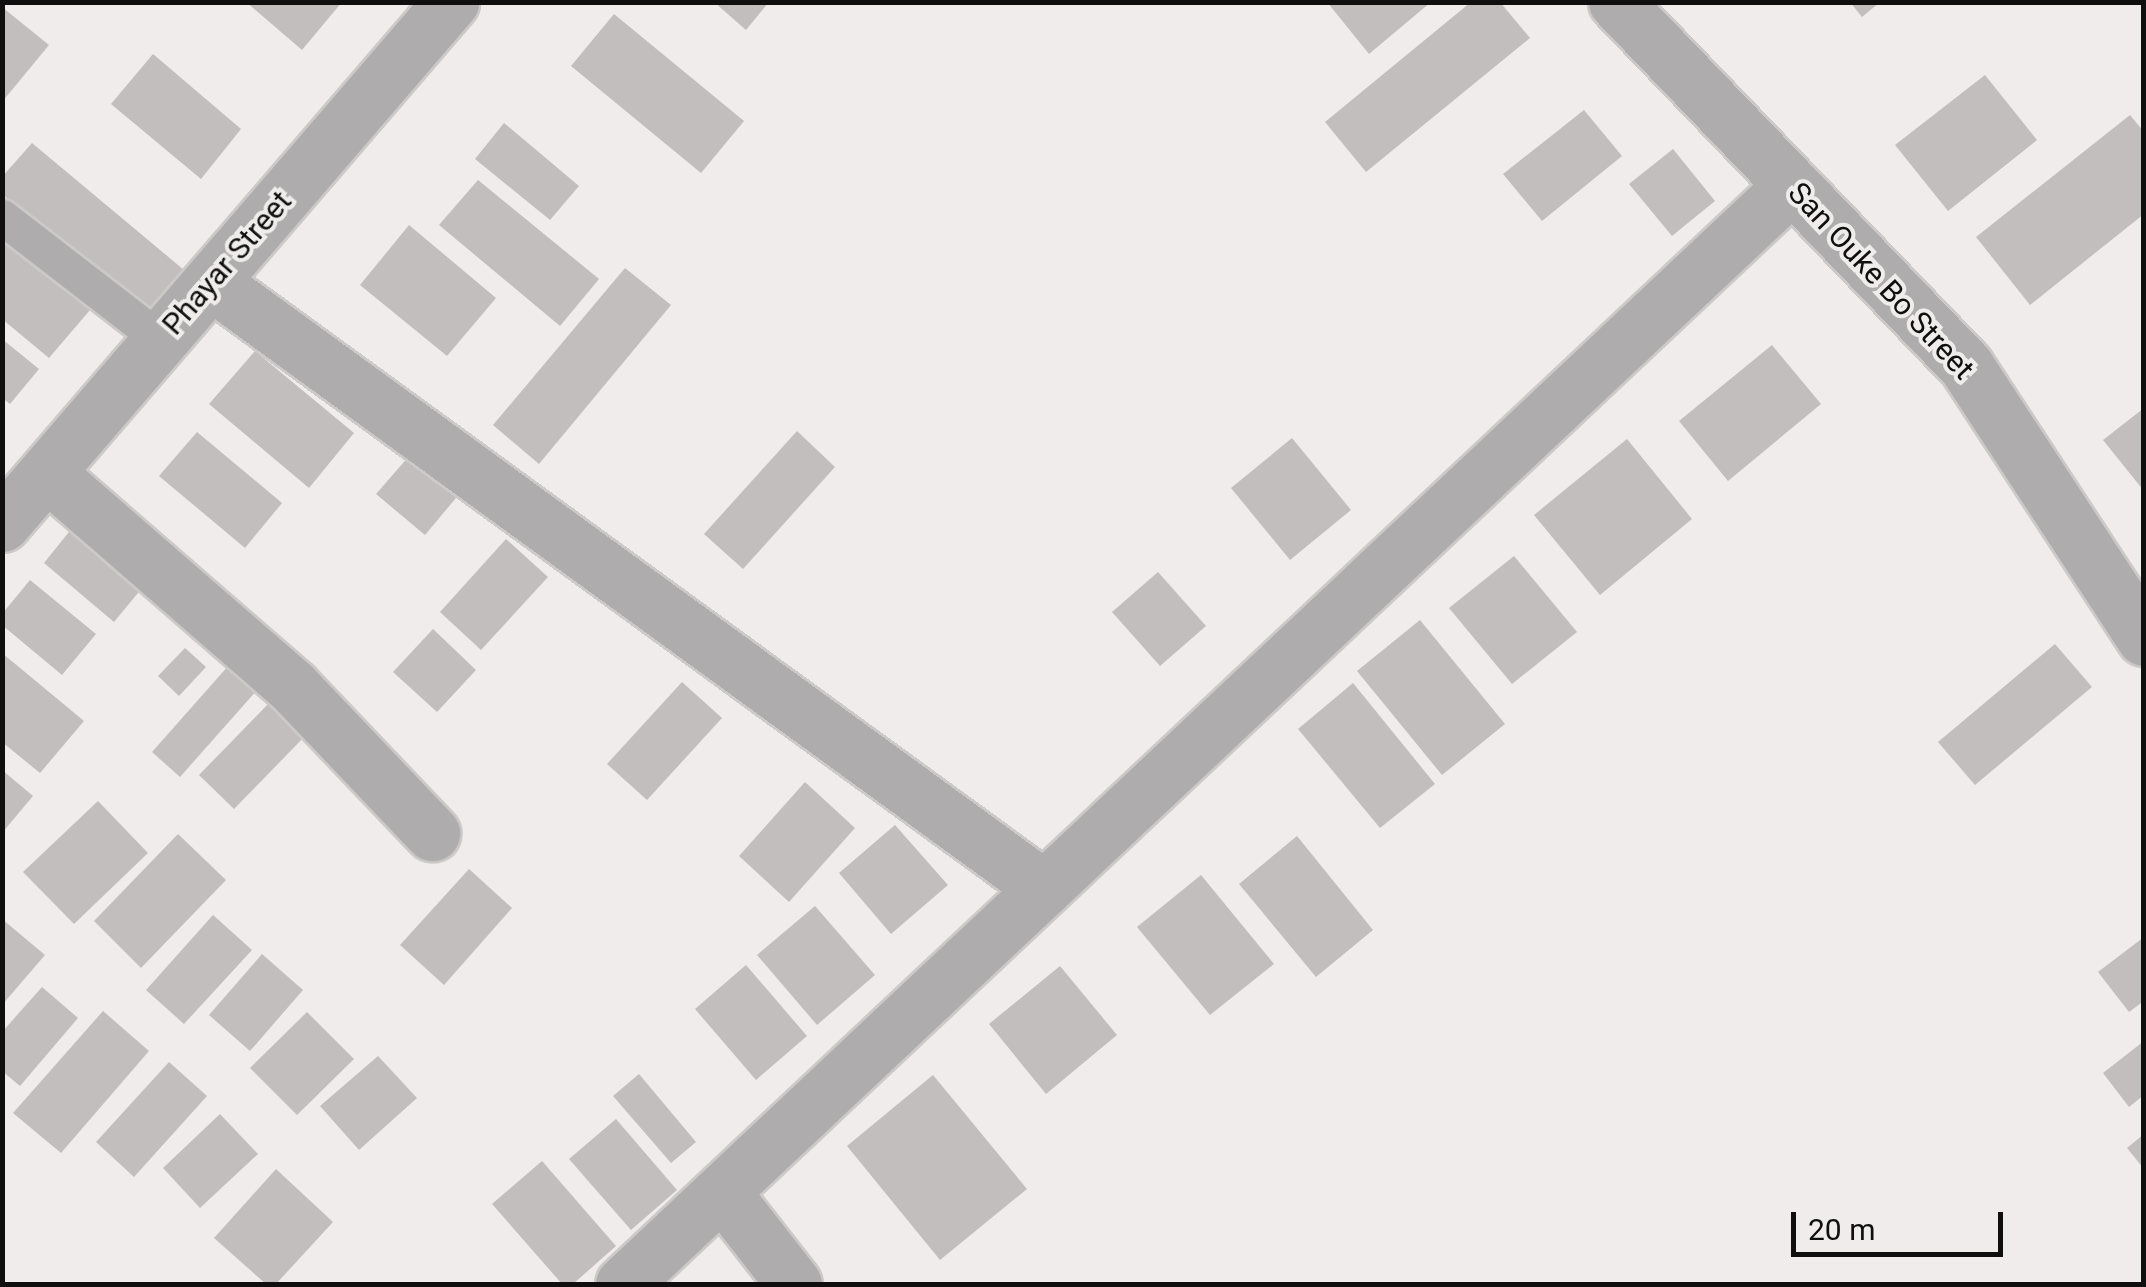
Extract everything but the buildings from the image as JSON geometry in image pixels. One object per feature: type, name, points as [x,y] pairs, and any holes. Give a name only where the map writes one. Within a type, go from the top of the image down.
[{"type":"street","name":"Phayar Street","points":[[2,524],[451,2]]},
{"type":"street","name":"San Ouke Bo Street","points":[[1616,2],[1966,366],[2144,638]]},
{"type":"street","points":[[623,1284],[1792,186]]},
{"type":"street","points":[[211,282],[1044,888]]},
{"type":"street","points":[[46,473],[294,687],[432,833]]},
{"type":"street","points":[[723,1193],[794,1284]]},
{"type":"lane","points":[[2,216],[161,340]]}]
